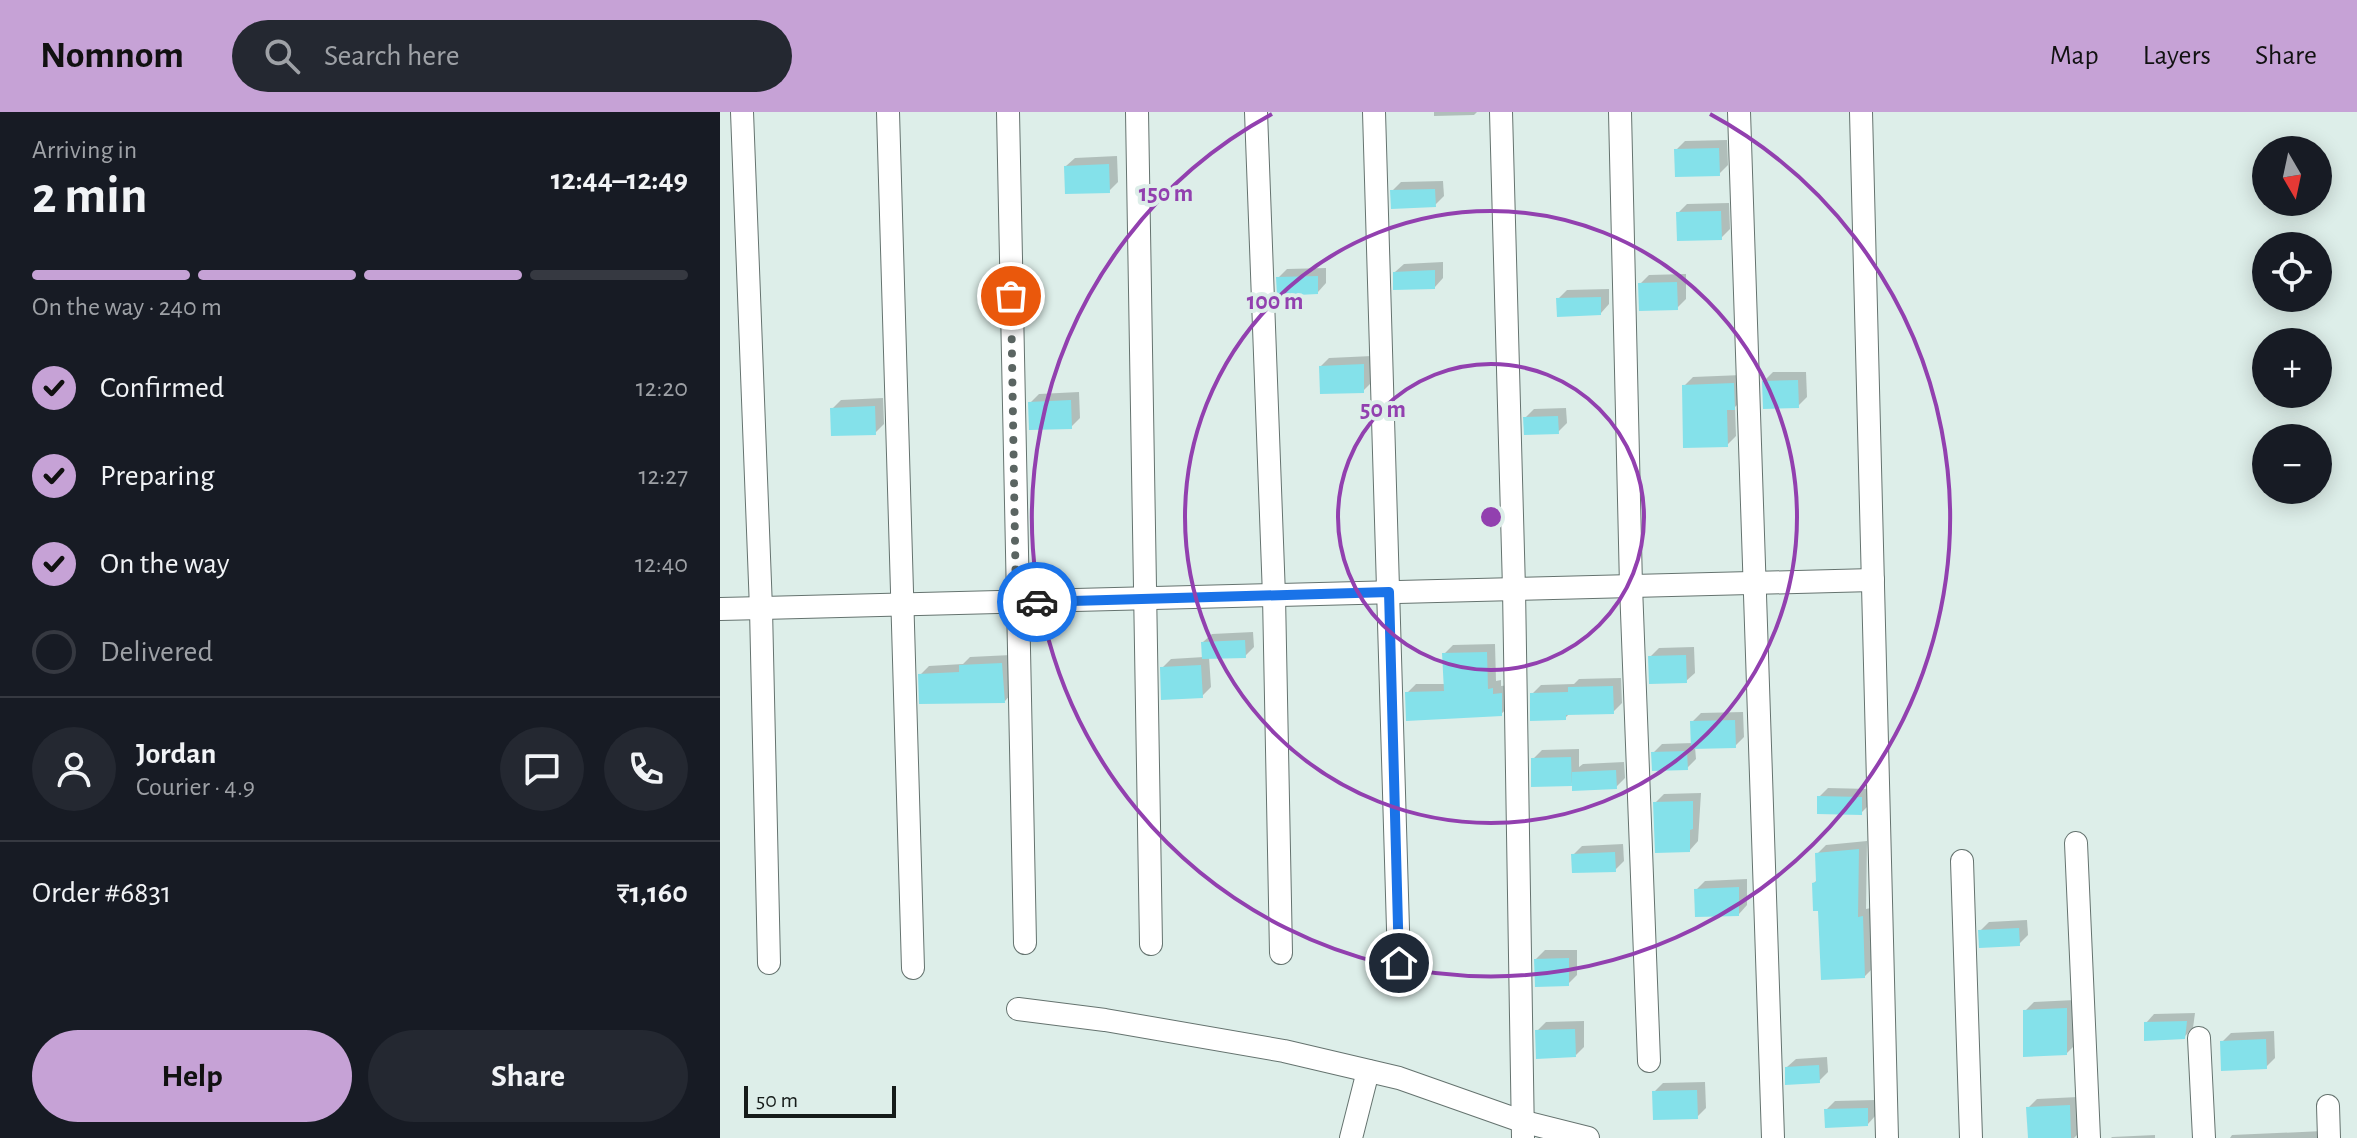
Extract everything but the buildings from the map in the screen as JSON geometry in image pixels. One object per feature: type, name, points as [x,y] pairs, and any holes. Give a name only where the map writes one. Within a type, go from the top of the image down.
[{"type":"street","points":[[742,112],[761,609],[769,963]]},
{"type":"street","points":[[888,112],[913,968]]},
{"type":"street","points":[[1008,112],[1025,943]]},
{"type":"street","points":[[1137,112],[1151,944]]},
{"type":"street","points":[[1256,112],[1274,596],[1281,953]]},
{"type":"street","points":[[1374,112],[1399,963]]},
{"type":"street","points":[[1501,112],[1514,589],[1522,1130]]},
{"type":"street","points":[[1620,112],[1631,586],[1649,1061]]},
{"type":"street","points":[[1739,112],[1773,1138]]},
{"type":"street","points":[[1861,112],[1887,1138]]},
{"type":"street","points":[[720,609],[1873,580]]},
{"type":"street","points":[[2076,843],[2089,1138]]},
{"type":"street","points":[[1962,861],[1971,1138]]},
{"type":"street","points":[[1018,1009],[1105,1020],[1284,1051],[1427,1087],[1522,1130],[1588,1138]]},
{"type":"street","points":[[2199,1038],[2204,1138]]},
{"type":"street","points":[[1351,1138],[1368,1071]]},
{"type":"street","points":[[2328,1106],[2329,1138]]},
{"type":"way so far","points":[[1011,296],[1016,602],[1037,602]]},
{"type":"route","points":[[1037,602],[1389,592],[1399,963]]}]
